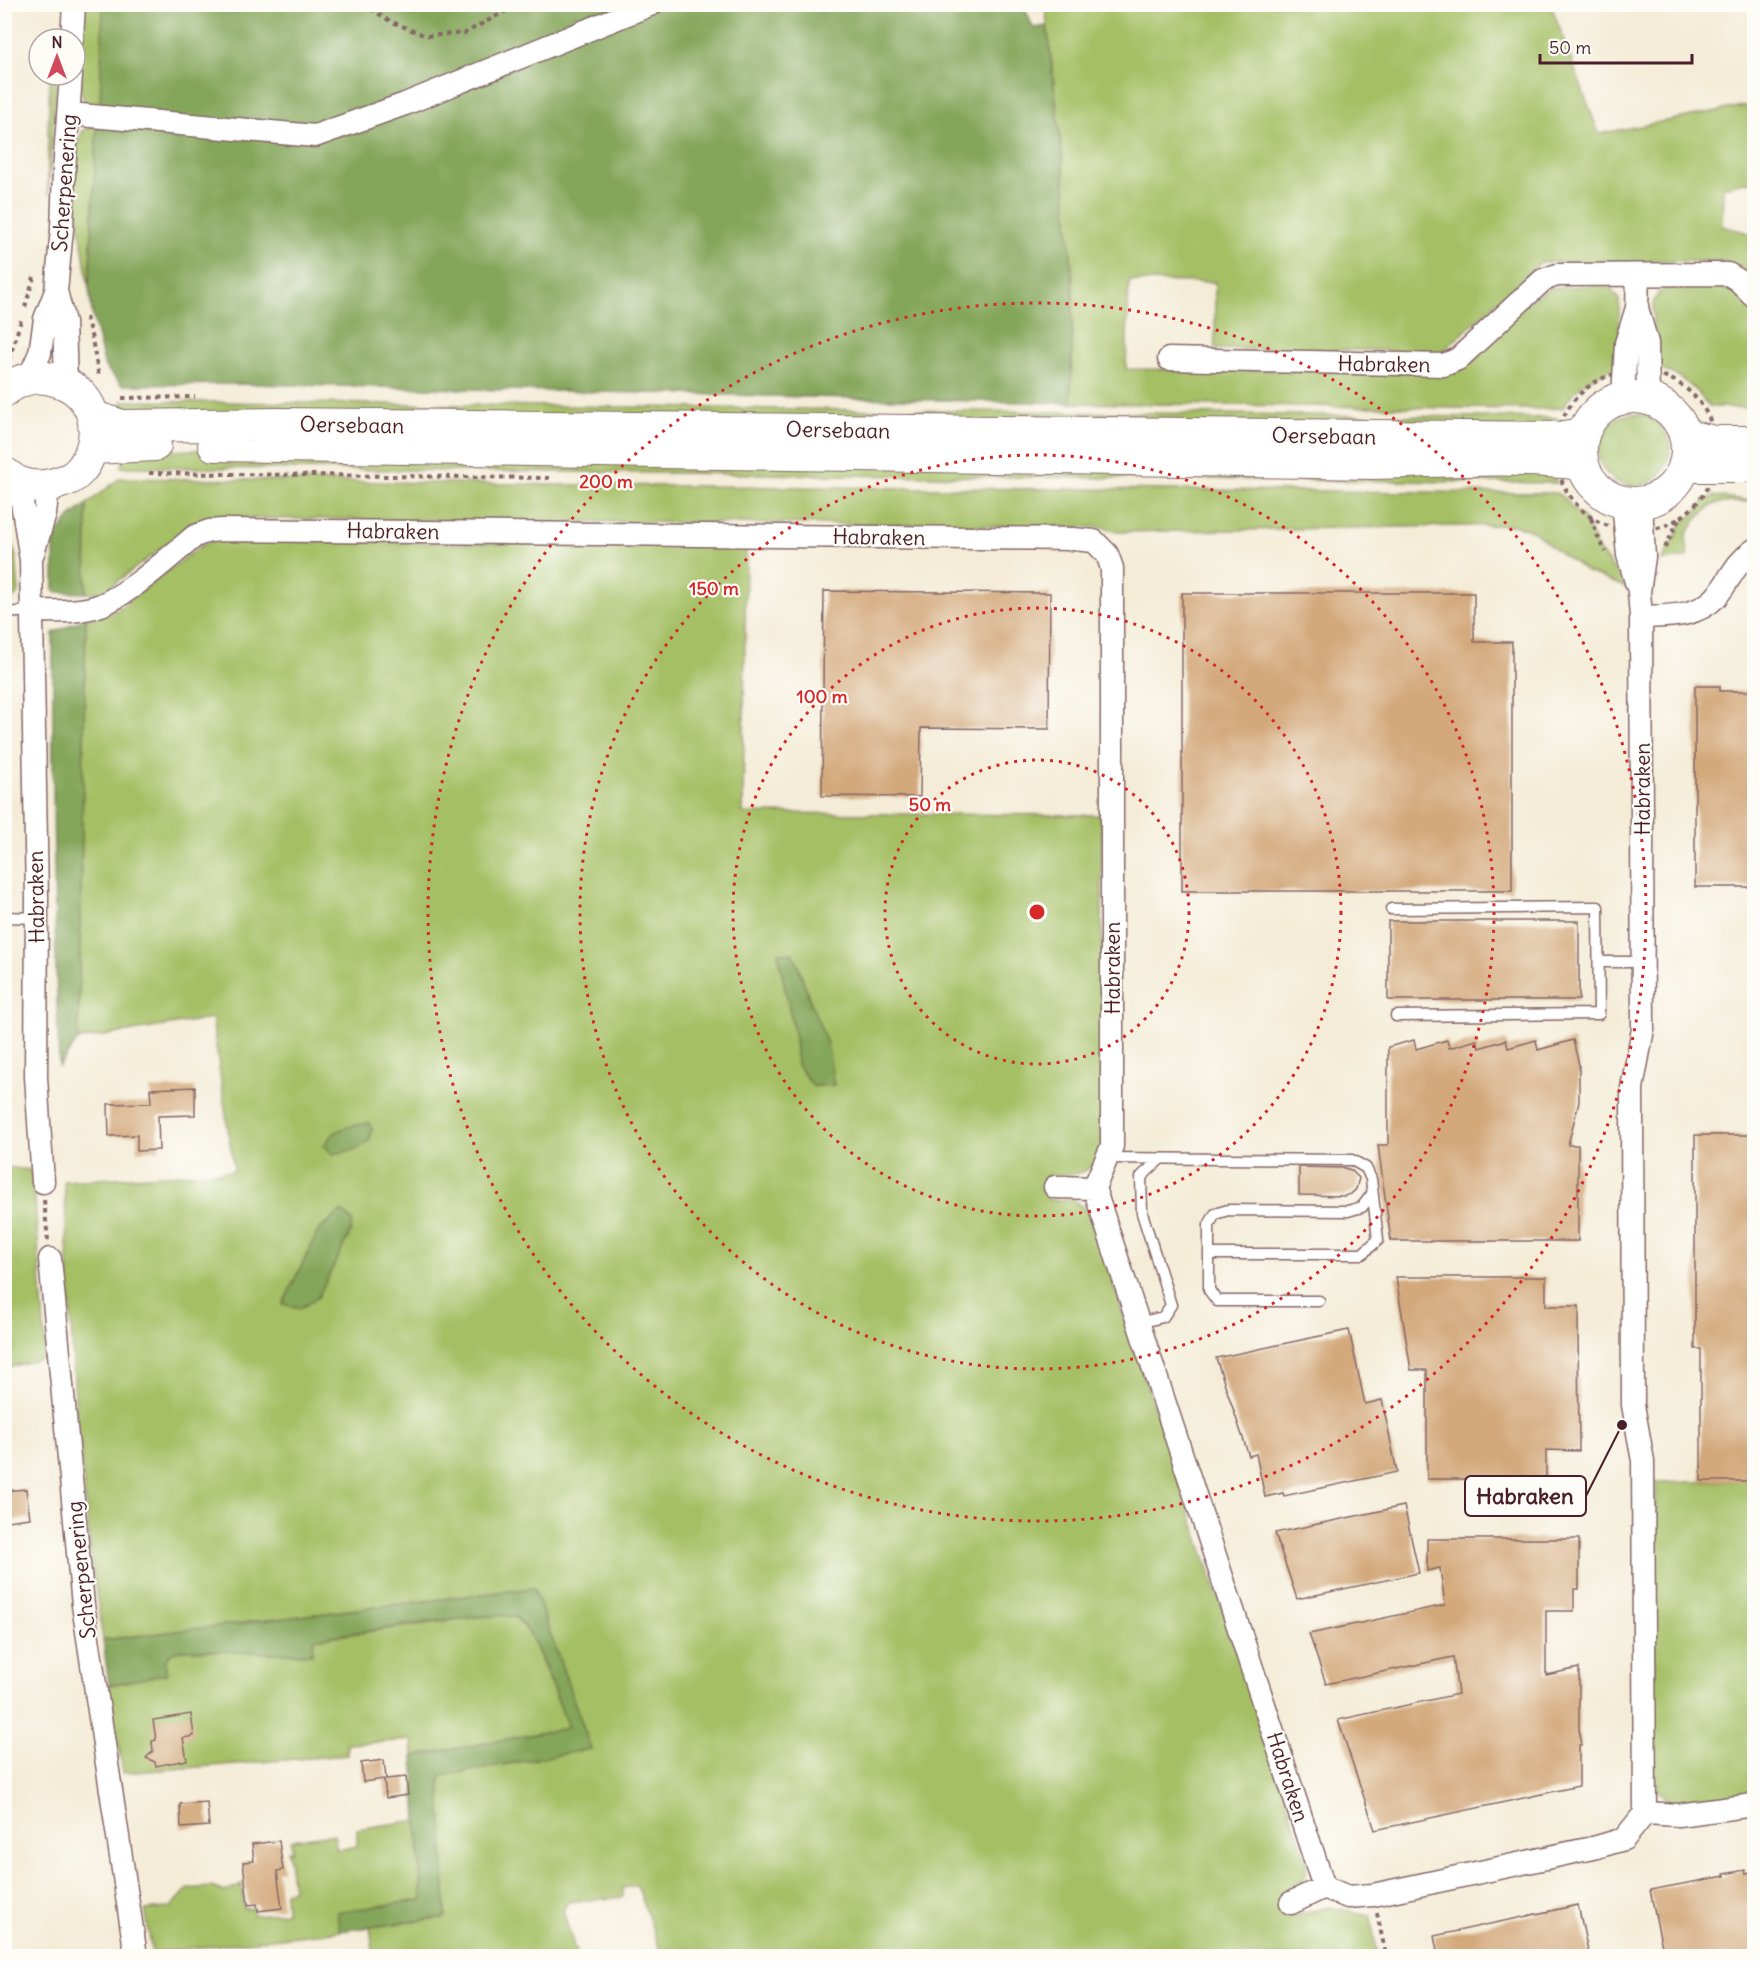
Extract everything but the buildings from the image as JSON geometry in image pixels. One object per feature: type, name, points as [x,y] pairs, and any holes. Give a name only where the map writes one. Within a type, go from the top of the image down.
[{"type":"main road","points":[[17,385],[48,377],[66,383],[84,397],[94,417],[96,433],[93,448],[84,466],[70,479],[24,480]]},
{"type":"main road","points":[[1755,442],[1700,452],[1675,484],[1633,517],[1597,489],[1570,449],[1598,411],[1636,385],[1678,420],[1700,452],[1755,466]]},
{"type":"main road","name":"Oersebaan","points":[[94,417],[122,426],[278,424],[1570,449]]},
{"type":"main road","name":"Oersebaan","points":[[93,448],[194,445],[1375,463],[1486,460],[1570,449]]},
{"type":"street","points":[[73,27],[74,4]]},
{"type":"street","points":[[69,114],[315,136],[405,104],[652,4]]},
{"type":"street","name":"Scherpenering","points":[[17,385],[40,353],[45,319],[56,291],[70,87]]},
{"type":"street","name":"Habraken","points":[[1169,359],[1444,365],[1458,359],[1544,280],[1557,275],[1728,274],[1755,296]]},
{"type":"street","points":[[1636,385],[1626,343],[1637,308],[1638,275]]},
{"type":"street","name":"Scherpenering","points":[[56,291],[64,322],[66,383]]},
{"type":"street","name":"Habraken","points":[[24,480],[31,560],[36,1077],[43,1182]]},
{"type":"street","name":"Habraken","points":[[1633,517],[1644,558],[1639,592],[1641,617],[1642,1029],[1632,1088],[1633,1405],[1643,1461],[1645,1813]]},
{"type":"street","name":"Habraken","points":[[31,611],[70,612],[100,605],[125,592],[195,537],[208,531],[223,530],[1094,541],[1107,554],[1112,568],[1112,1146],[1094,1188],[1324,1887]]},
{"type":"street","points":[[1641,617],[1693,613],[1715,598],[1741,560],[1755,550]]},
{"type":"street","points":[[1055,1187],[1094,1188]]},
{"type":"street","name":"Scherpenering","points":[[50,1259],[83,1605],[136,1956]]},
{"type":"street","points":[[1291,1903],[1324,1887],[1348,1897],[1373,1894],[1597,1847],[1624,1839],[1645,1813],[1678,1815],[1755,1805]]},
{"type":"lane","points":[[4,612],[31,611]]},
{"type":"lane","points":[[1391,909],[1598,907],[1599,1014],[1396,1016]]},
{"type":"lane","points":[[4,917],[36,918]]},
{"type":"lane","points":[[1599,962],[1642,962]]},
{"type":"lane","points":[[1107,1158],[1352,1160],[1366,1168],[1371,1179],[1378,1240],[1362,1254],[1209,1254]]},
{"type":"lane","points":[[1138,1323],[1163,1317],[1171,1305],[1142,1214],[1141,1177],[1160,1159]]},
{"type":"lane","points":[[1319,1301],[1217,1300],[1209,1290],[1209,1225],[1215,1214],[1228,1210],[1348,1211],[1362,1207],[1372,1194]]},
{"type":"path","points":[[363,4],[390,21],[426,36],[465,33],[519,4]]},
{"type":"path","points":[[1672,380],[1692,395],[1707,416],[1712,428],[1700,452],[1705,491],[1689,511],[1668,525],[1633,517],[1601,524],[1575,504],[1564,488],[1570,449],[1564,414],[1583,391],[1596,382],[1636,385],[1672,380]]},
{"type":"path","points":[[43,1182],[50,1259]]},
{"type":"path","points":[[1373,1894],[1386,1956]]},
{"type":"green space","points":[[83,5],[103,5],[100,110],[84,102],[80,87],[87,87],[87,27],[82,27]]},
{"type":"green space","points":[[103,5],[1024,5],[1033,28],[1047,26],[1063,163],[1073,281],[1071,403],[252,384],[122,385],[105,367],[92,313],[89,289],[97,125],[100,110]]},
{"type":"green space","points":[[1045,5],[1551,5],[1599,134],[1754,104],[1754,180],[1723,187],[1722,226],[1745,232],[1754,237],[1754,280],[1736,264],[1721,261],[1541,262],[1443,351],[1215,349],[1215,282],[1129,281],[1126,369],[1429,372],[1551,288],[1600,285],[1611,288],[1619,300],[1620,367],[1587,381],[1563,408],[1071,403],[1073,281],[1063,163]]},
{"type":"green space","points":[[50,87],[56,87],[48,195]]},
{"type":"green space","points":[[97,125],[89,289],[72,156],[83,130]]},
{"type":"green space","points":[[1671,287],[1720,287],[1735,293],[1754,312],[1754,408],[1709,407],[1685,382],[1654,366],[1653,304],[1658,293]]},
{"type":"green space","points":[[122,401],[1557,418],[1553,431],[125,418]]},
{"type":"green space","points":[[1627,414],[1641,414],[1660,424],[1670,443],[1670,457],[1660,476],[1641,486],[1627,486],[1608,476],[1598,457],[1598,443],[1608,424]]},
{"type":"green space","points":[[203,450],[1551,464],[1557,483],[121,467],[125,452]]},
{"type":"green space","points":[[120,478],[574,485],[1556,493],[1565,498],[1584,519],[1597,548],[1629,589],[1588,572],[1533,531],[1514,525],[1117,532],[1102,527],[222,518],[193,525],[103,592],[86,593],[87,504]]},
{"type":"green space","points":[[1713,496],[1753,501],[1719,503],[1711,506],[1697,519],[1686,535],[1688,557],[1662,561],[1682,523]]},
{"type":"green space","points":[[87,504],[86,593],[54,592],[54,539],[70,517]]},
{"type":"green space","points":[[4,524],[16,557],[19,593],[9,602],[5,602]]},
{"type":"green space","points":[[223,540],[746,546],[743,813],[1102,815],[1102,1151],[1092,1166],[1080,1173],[1047,1175],[1049,1200],[1074,1200],[1089,1213],[1306,1858],[1307,1872],[1303,1881],[1286,1896],[1291,1917],[1329,1907],[1370,1915],[1378,1956],[662,1956],[637,1885],[623,1888],[623,1897],[568,1902],[563,1911],[577,1956],[374,1956],[370,1927],[446,1917],[440,1776],[591,1749],[534,1588],[103,1640],[92,1565],[75,1401],[64,1181],[234,1171],[212,1018],[78,1040],[86,618],[114,612],[209,542]],"holes":[[[779,953],[798,965],[833,1085],[813,1086],[797,1065],[795,1037]],[[352,1221],[351,1231],[318,1297],[301,1308],[283,1304],[319,1230]]]},
{"type":"green space","points":[[86,618],[78,1040],[59,1066],[54,850],[53,633]]},
{"type":"green space","points":[[778,953],[792,953],[798,965],[827,1043],[834,1085],[813,1086],[797,1065],[795,1037]]},
{"type":"green space","points":[[369,1123],[372,1129],[370,1140],[358,1149],[333,1154],[324,1146],[328,1139],[338,1131]]},
{"type":"green space","points":[[4,1167],[31,1170],[46,1358],[5,1368]]},
{"type":"green space","points":[[342,1211],[352,1221],[351,1231],[318,1297],[301,1308],[283,1304],[319,1230]]},
{"type":"green space","points":[[1754,1480],[1754,1795],[1702,1803],[1674,1803],[1665,1798],[1653,1784],[1656,1483]]},
{"type":"green space","points":[[534,1588],[591,1749],[440,1776],[446,1917],[340,1931],[337,1912],[422,1900],[413,1756],[568,1728],[538,1651],[530,1635],[515,1617],[503,1615],[452,1619],[314,1639],[312,1654],[183,1650],[171,1653],[165,1662],[167,1674],[109,1685],[103,1640]]},
{"type":"green space","points":[[504,1615],[515,1617],[531,1635],[569,1728],[413,1756],[412,1740],[347,1744],[347,1755],[123,1773],[109,1685],[166,1674],[165,1662],[171,1653],[183,1650],[312,1654],[314,1639]]},
{"type":"green space","points":[[417,1820],[422,1900],[338,1912],[340,1931],[152,1953],[145,1910],[170,1908],[188,1889],[211,1887],[225,1892],[242,1884],[244,1909],[253,1908],[254,1915],[286,1912],[285,1892],[293,1890],[288,1851],[292,1851],[291,1840],[334,1834],[337,1850],[357,1846],[357,1829]]},
{"type":"place","name":"Habraken","points":[[1622,1425]]}]
